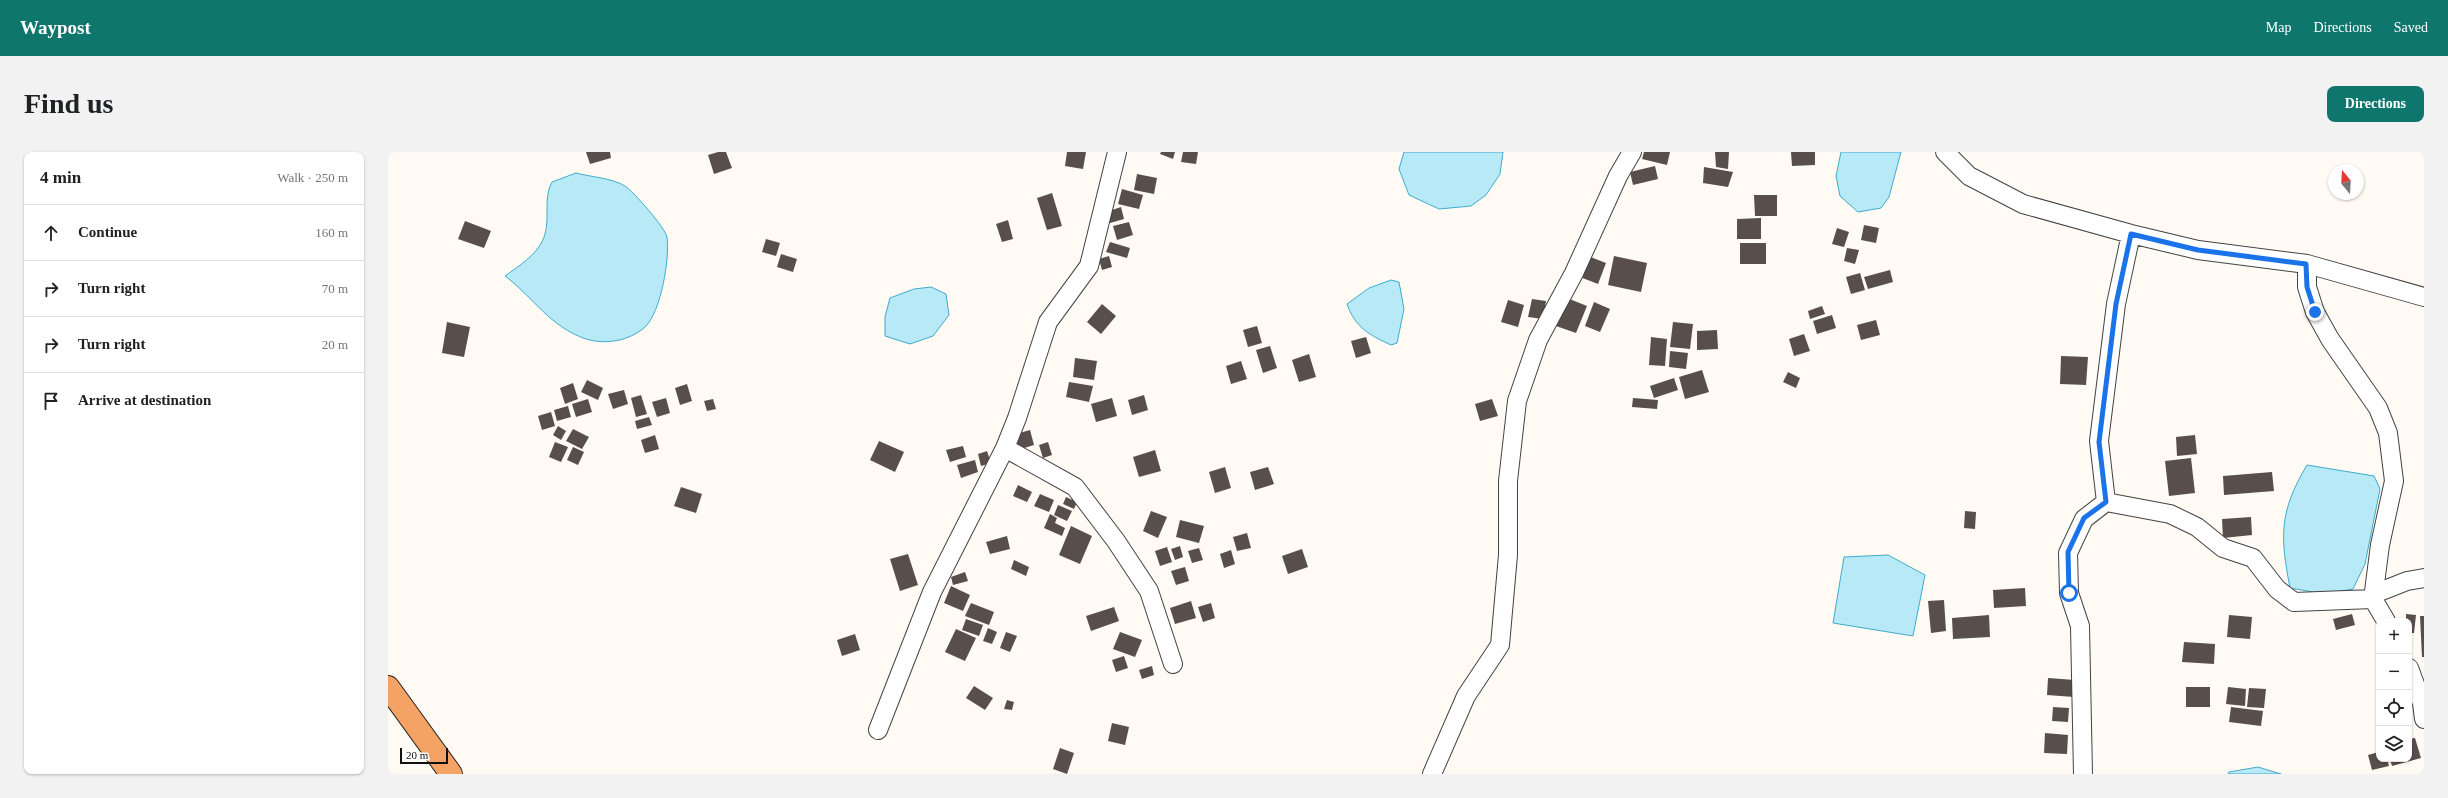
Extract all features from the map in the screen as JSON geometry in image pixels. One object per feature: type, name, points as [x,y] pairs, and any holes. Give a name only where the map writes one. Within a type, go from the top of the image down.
[{"type":"highway","points":[[388,687],[451,774]]},
{"type":"street","points":[[878,730],[932,592],[1005,448],[1017,418],[1048,322],[1089,266],[1117,152]]},
{"type":"street","points":[[1432,774],[1466,696],[1500,645],[1508,554],[1508,481],[1517,401],[1538,340],[1574,273],[1618,176],[1632,152]]},
{"type":"street","points":[[1945,152],[1969,176],[2023,204],[2131,234],[2198,250],[2306,264],[2424,297]]},
{"type":"street","points":[[2106,502],[2099,442],[2116,304],[2131,234]]},
{"type":"street","points":[[2306,264],[2307,287],[2315,312],[2330,339],[2378,408],[2388,433],[2394,481],[2380,545],[2374,597],[2384,618]]},
{"type":"street","points":[[1005,448],[1075,487],[1116,541],[1149,591],[1173,664]]},
{"type":"street","points":[[2083,774],[2080,626],[2069,593],[2068,552],[2084,518],[2106,502],[2170,514],[2197,527],[2223,548],[2253,558],[2277,589],[2294,602],[2374,597],[2407,581],[2424,578]]},
{"type":"street","points":[[2412,676],[2422,703],[2424,719]]},
{"type":"water","points":[[1404,152],[1503,152],[1500,174],[1486,195],[1471,206],[1439,209],[1409,195],[1399,169]]},
{"type":"water","points":[[1841,152],[1901,152],[1889,197],[1881,208],[1858,212],[1840,196],[1836,176]]},
{"type":"water","points":[[576,173],[608,179],[625,186],[649,211],[661,226],[667,237],[668,246],[666,271],[656,310],[651,320],[645,327],[639,332],[625,339],[601,342],[586,339],[573,334],[542,311],[505,276],[534,253],[542,241],[545,234],[547,221],[547,201],[549,188],[552,182]]},
{"type":"water","points":[[1391,280],[1399,282],[1404,309],[1397,343],[1391,345],[1376,338],[1364,329],[1354,319],[1347,304],[1369,288]]},
{"type":"water","points":[[931,287],[946,294],[949,315],[933,336],[910,344],[885,336],[885,317],[890,298],[914,289]]},
{"type":"water","points":[[2307,465],[2374,476],[2380,489],[2365,564],[2353,589],[2324,594],[2290,588],[2284,553],[2284,525],[2291,497]]},
{"type":"water","points":[[1888,555],[1925,575],[1913,636],[1833,623],[1844,557]]},
{"type":"water","points":[[2258,767],[2281,774],[2228,774],[2229,772]]},
{"type":"building","points":[[586,152],[610,152],[611,158],[590,164]]},
{"type":"building","points":[[718,152],[726,152],[732,168],[714,174],[708,155]]},
{"type":"building","points":[[1067,152],[1086,152],[1083,169],[1065,166]]},
{"type":"building","points":[[1161,152],[1175,152],[1173,159],[1160,154]]},
{"type":"building","points":[[1183,152],[1198,152],[1196,164],[1181,162]]},
{"type":"building","points":[[1644,152],[1670,152],[1667,165],[1642,159]]},
{"type":"building","points":[[1715,152],[1729,152],[1728,169],[1716,167]]},
{"type":"building","points":[[1791,152],[1815,152],[1815,165],[1792,166]]},
{"type":"building","points":[[1655,166],[1658,179],[1633,185],[1630,172]]},
{"type":"building","points":[[1704,167],[1733,172],[1728,187],[1703,183]]},
{"type":"building","points":[[1137,174],[1157,178],[1154,194],[1134,190]]},
{"type":"building","points":[[1122,189],[1143,195],[1139,209],[1118,204]]},
{"type":"building","points":[[1052,193],[1062,226],[1047,230],[1037,198]]},
{"type":"building","points":[[1754,195],[1777,195],[1777,216],[1755,216]]},
{"type":"building","points":[[1121,207],[1124,219],[1110,223],[1106,212]]},
{"type":"building","points":[[1761,218],[1761,239],[1737,239],[1737,219]]},
{"type":"building","points":[[1008,220],[1013,239],[1002,242],[996,224]]},
{"type":"building","points":[[465,221],[491,231],[484,248],[458,239]]},
{"type":"building","points":[[1129,222],[1133,235],[1117,240],[1113,226]]},
{"type":"building","points":[[1864,225],[1879,228],[1876,243],[1861,240]]},
{"type":"building","points":[[1837,228],[1849,232],[1844,247],[1832,244]]},
{"type":"building","points":[[766,239],[780,243],[776,256],[762,252]]},
{"type":"building","points":[[1110,242],[1130,248],[1127,258],[1106,252]]},
{"type":"building","points":[[1740,243],[1766,243],[1766,264],[1740,264]]},
{"type":"building","points":[[1847,248],[1859,250],[1855,264],[1844,261]]},
{"type":"building","points":[[781,254],[797,259],[793,272],[777,267]]},
{"type":"building","points":[[1109,256],[1112,267],[1102,270],[1099,259]]},
{"type":"building","points":[[1588,256],[1606,263],[1598,284],[1580,277]]},
{"type":"building","points":[[1614,256],[1647,263],[1641,292],[1608,285]]},
{"type":"building","points":[[1890,270],[1893,282],[1868,289],[1864,277]]},
{"type":"building","points":[[1860,273],[1865,290],[1851,294],[1846,277]]},
{"type":"building","points":[[1567,298],[1587,306],[1576,333],[1556,326]]},
{"type":"building","points":[[1532,299],[1546,301],[1543,319],[1528,317]]},
{"type":"building","points":[[1508,300],[1524,305],[1518,327],[1501,322]]},
{"type":"building","points":[[1594,302],[1610,309],[1600,332],[1585,326]]},
{"type":"building","points":[[1102,304],[1116,316],[1101,334],[1087,322]]},
{"type":"building","points":[[1822,306],[1825,314],[1810,319],[1808,311]]},
{"type":"building","points":[[1832,315],[1836,328],[1817,334],[1813,321]]},
{"type":"building","points":[[1876,320],[1880,335],[1861,340],[1857,325]]},
{"type":"building","points":[[447,322],[470,327],[464,357],[442,353]]},
{"type":"building","points":[[1673,322],[1693,324],[1690,349],[1670,347]]},
{"type":"building","points":[[1257,326],[1262,343],[1248,347],[1243,330]]},
{"type":"building","points":[[1717,330],[1718,349],[1697,350],[1697,331]]},
{"type":"building","points":[[1804,334],[1810,351],[1794,356],[1789,339]]},
{"type":"building","points":[[1366,337],[1371,353],[1356,358],[1351,341]]},
{"type":"building","points":[[1651,337],[1667,339],[1665,366],[1649,365]]},
{"type":"building","points":[[1270,346],[1277,368],[1263,373],[1256,350]]},
{"type":"building","points":[[1670,351],[1688,353],[1686,369],[1669,367]]},
{"type":"building","points":[[1309,354],[1316,377],[1299,382],[1292,360]]},
{"type":"building","points":[[2061,356],[2088,357],[2086,385],[2060,384]]},
{"type":"building","points":[[1075,358],[1097,361],[1094,380],[1073,377]]},
{"type":"building","points":[[1241,361],[1247,379],[1231,384],[1226,366]]},
{"type":"building","points":[[1702,370],[1709,392],[1685,399],[1679,377]]},
{"type":"building","points":[[1788,372],[1800,378],[1796,388],[1783,382]]},
{"type":"building","points":[[1674,378],[1678,390],[1654,398],[1650,386]]},
{"type":"building","points":[[587,380],[603,388],[598,400],[581,392]]},
{"type":"building","points":[[1069,382],[1093,386],[1089,402],[1066,397]]},
{"type":"building","points":[[573,383],[578,399],[565,404],[560,388]]},
{"type":"building","points":[[687,384],[692,401],[680,405],[675,388]]},
{"type":"building","points":[[624,390],[628,404],[613,409],[608,394]]},
{"type":"building","points":[[641,395],[647,414],[636,417],[631,398]]},
{"type":"building","points":[[1144,395],[1148,410],[1132,415],[1128,400]]},
{"type":"building","points":[[666,398],[670,413],[657,417],[652,402]]},
{"type":"building","points":[[1112,398],[1117,416],[1096,422],[1091,404]]},
{"type":"building","points":[[1633,398],[1658,400],[1657,409],[1632,407]]},
{"type":"building","points":[[588,399],[592,412],[576,417],[572,404]]},
{"type":"building","points":[[713,399],[716,409],[707,411],[704,401]]},
{"type":"building","points":[[1492,399],[1498,416],[1480,421],[1475,404]]},
{"type":"building","points":[[568,406],[571,417],[557,421],[554,410]]},
{"type":"building","points":[[551,412],[555,426],[542,430],[538,416]]},
{"type":"building","points":[[649,417],[652,425],[637,429],[635,421]]},
{"type":"building","points":[[558,426],[566,431],[561,440],[553,435]]},
{"type":"building","points":[[573,429],[589,437],[582,449],[566,441]]},
{"type":"building","points":[[1030,430],[1034,445],[1018,450],[1013,435]]},
{"type":"building","points":[[655,435],[659,449],[645,453],[641,440]]},
{"type":"building","points":[[2195,435],[2197,454],[2177,456],[2176,437]]},
{"type":"building","points":[[879,441],[904,452],[895,472],[870,460]]},
{"type":"building","points":[[555,442],[568,447],[561,462],[549,457]]},
{"type":"building","points":[[1048,442],[1052,455],[1043,458],[1039,445]]},
{"type":"building","points":[[963,446],[966,457],[950,462],[946,450]]},
{"type":"building","points":[[573,447],[584,452],[578,465],[567,460]]},
{"type":"building","points":[[1155,450],[1161,471],[1139,477],[1133,457]]},
{"type":"building","points":[[987,451],[991,463],[981,466],[978,454]]},
{"type":"building","points":[[2191,458],[2195,493],[2169,496],[2165,461]]},
{"type":"building","points":[[975,460],[978,472],[961,478],[957,465]]},
{"type":"building","points":[[1225,467],[1231,488],[1215,493],[1209,472]]},
{"type":"building","points":[[1268,467],[1274,484],[1255,490],[1250,472]]},
{"type":"building","points":[[2272,472],[2274,491],[2224,495],[2223,476]]},
{"type":"building","points":[[1018,485],[1032,492],[1027,502],[1013,496]]},
{"type":"building","points":[[681,487],[702,494],[696,513],[674,506]]},
{"type":"building","points":[[1040,494],[1054,500],[1049,512],[1034,506]]},
{"type":"building","points":[[1066,497],[1077,502],[1074,509],[1063,504]]},
{"type":"building","points":[[1058,505],[1072,511],[1067,521],[1054,515]]},
{"type":"building","points":[[1151,511],[1167,517],[1158,538],[1143,531]]},
{"type":"building","points":[[1965,511],[1976,512],[1975,529],[1964,528]]},
{"type":"building","points":[[1050,514],[1057,518],[1055,523],[1065,528],[1062,536],[1044,528]]},
{"type":"building","points":[[2251,517],[2252,535],[2223,538],[2222,519]]},
{"type":"building","points":[[1180,520],[1204,526],[1199,543],[1176,537]]},
{"type":"building","points":[[1071,526],[1092,536],[1080,564],[1059,555]]},
{"type":"building","points":[[1247,533],[1251,548],[1237,551],[1233,537]]},
{"type":"building","points":[[1007,536],[1010,549],[990,554],[986,542]]},
{"type":"building","points":[[1180,546],[1183,557],[1175,560],[1171,549]]},
{"type":"building","points":[[1167,547],[1172,562],[1160,566],[1155,551]]},
{"type":"building","points":[[1199,548],[1203,560],[1192,563],[1188,551]]},
{"type":"building","points":[[1302,549],[1308,567],[1288,574],[1282,556]]},
{"type":"building","points":[[1231,550],[1235,564],[1224,568],[1220,554]]},
{"type":"building","points":[[908,554],[918,585],[900,591],[890,559]]},
{"type":"building","points":[[1014,560],[1029,567],[1026,576],[1011,569]]},
{"type":"building","points":[[1185,567],[1189,581],[1176,585],[1171,571]]},
{"type":"building","points":[[965,572],[968,581],[953,585],[951,577]]},
{"type":"building","points":[[951,586],[970,595],[963,611],[944,603]]},
{"type":"building","points":[[2025,588],[2026,606],[1994,608],[1993,590]]},
{"type":"building","points":[[1944,600],[1946,631],[1931,633],[1928,601]]},
{"type":"building","points":[[1191,601],[1196,618],[1175,624],[1170,608]]},
{"type":"building","points":[[971,603],[994,612],[989,625],[965,616]]},
{"type":"building","points":[[1211,603],[1215,618],[1203,622],[1198,607]]},
{"type":"building","points":[[1114,607],[1119,621],[1091,631],[1086,616]]},
{"type":"building","points":[[2352,614],[2355,625],[2336,630],[2333,619]]},
{"type":"building","points":[[2406,614],[2416,615],[2414,633],[2412,633],[2412,618],[2406,618]]},
{"type":"building","points":[[1989,615],[1990,637],[1953,639],[1952,618]]},
{"type":"building","points":[[2229,615],[2252,617],[2250,639],[2227,637]]},
{"type":"building","points":[[2420,616],[2424,616],[2424,657],[2422,657]]},
{"type":"building","points":[[966,619],[983,625],[979,636],[962,630]]},
{"type":"building","points":[[988,628],[997,632],[992,644],[983,641]]},
{"type":"building","points":[[956,629],[976,638],[965,661],[945,652]]},
{"type":"building","points":[[1006,632],[1017,636],[1010,652],[1000,648]]},
{"type":"building","points":[[1120,632],[1142,640],[1135,657],[1113,649]]},
{"type":"building","points":[[855,634],[860,650],[842,656],[837,640]]},
{"type":"building","points":[[2184,642],[2215,644],[2214,664],[2182,662]]},
{"type":"building","points":[[1124,656],[1128,668],[1116,672],[1112,660]]},
{"type":"building","points":[[1152,666],[1154,675],[1142,679],[1139,670]]},
{"type":"building","points":[[2048,678],[2075,680],[2074,697],[2047,695]]},
{"type":"building","points":[[974,686],[993,698],[985,710],[966,698]]},
{"type":"building","points":[[2186,687],[2210,687],[2210,707],[2186,707]]},
{"type":"building","points":[[2228,687],[2246,689],[2245,706],[2226,704]]},
{"type":"building","points":[[2249,688],[2266,689],[2264,708],[2247,707]]},
{"type":"building","points":[[1007,700],[1014,702],[1012,710],[1004,709]]},
{"type":"building","points":[[2053,707],[2069,708],[2068,722],[2052,721]]},
{"type":"building","points":[[2231,707],[2263,711],[2261,726],[2229,722]]},
{"type":"building","points":[[1112,723],[1129,727],[1125,745],[1108,741]]},
{"type":"building","points":[[2045,733],[2068,735],[2067,754],[2044,753]]},
{"type":"building","points":[[2412,738],[2415,738],[2421,758],[2412,760]]},
{"type":"building","points":[[1060,748],[1074,753],[1067,774],[1053,769]]},
{"type":"building","points":[[2376,753],[2376,762],[2388,762],[2389,766],[2372,770],[2368,755]]},
{"type":"building","points":[[2391,762],[2406,762],[2392,766]]},
{"type":"route","points":[[2069,593],[2068,552],[2084,518],[2106,502],[2099,442],[2116,304],[2131,234],[2198,250],[2306,264],[2307,287],[2315,312]]}]
